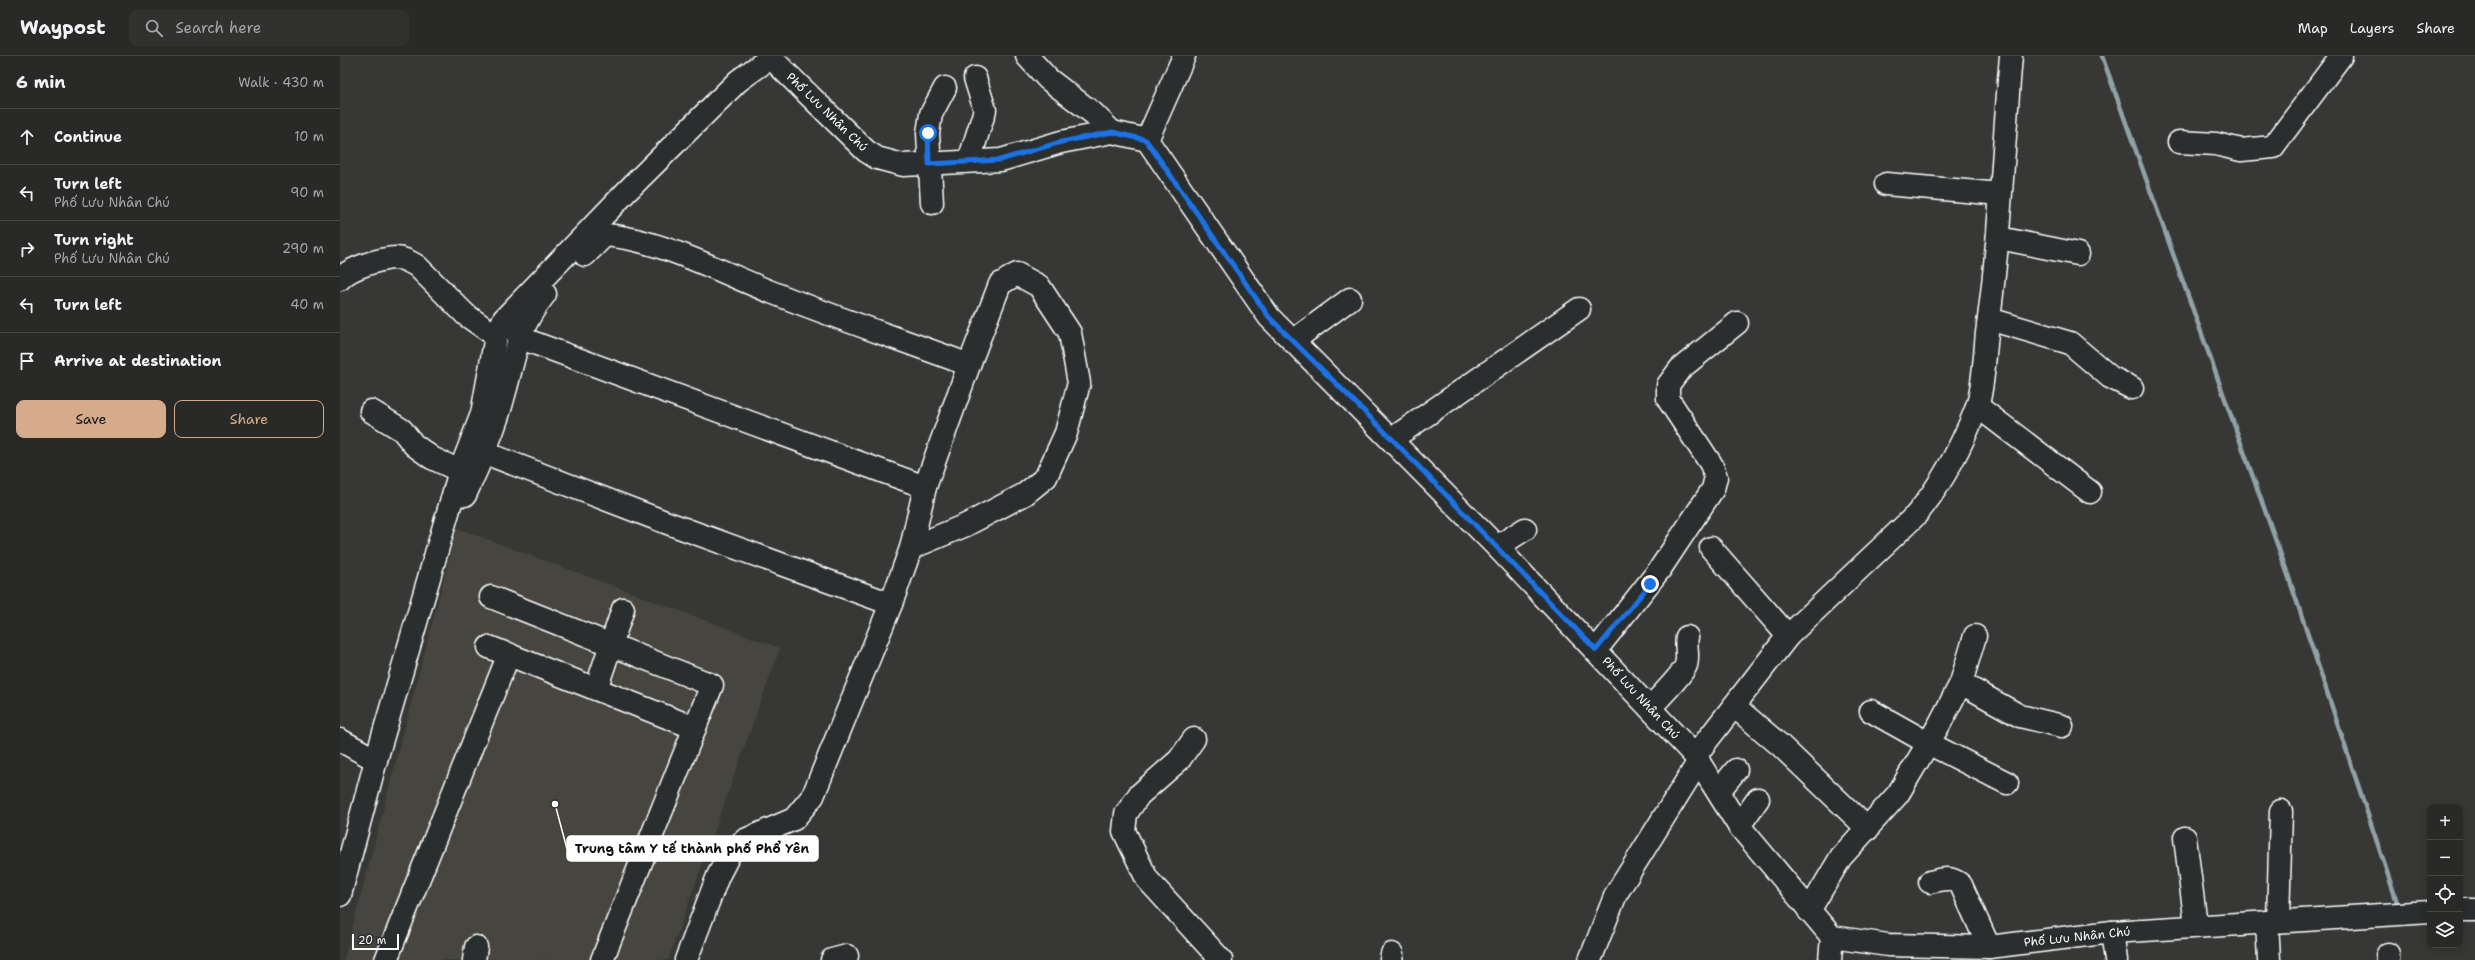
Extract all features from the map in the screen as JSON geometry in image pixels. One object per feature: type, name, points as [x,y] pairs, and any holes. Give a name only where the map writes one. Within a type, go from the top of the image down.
[{"type":"street","points":[[1027,56],[1048,79],[1094,114],[1112,132]]},
{"type":"street","points":[[1146,140],[1184,56]]},
{"type":"street","points":[[1590,960],[1616,894],[1697,758],[1734,706],[1788,636],[1916,515],[1930,498],[1943,479],[1977,406],[1999,238],[2000,194],[2011,56]]},
{"type":"street","points":[[2179,142],[2216,144],[2241,150],[2273,147],[2341,56]]},
{"type":"street","points":[[340,895],[376,760],[460,471],[482,414],[496,336],[504,319],[628,190],[742,78],[775,58]]},
{"type":"street","name":"Phố Lưu Nhân Chú","points":[[775,58],[866,151],[890,163],[903,165],[929,164],[1011,158],[1061,142],[1112,132],[1146,140],[1269,317],[1392,439],[1497,547],[1697,758],[1739,826],[1832,937],[1951,953],[2112,932],[2196,925],[2427,912]]},
{"type":"street","points":[[969,161],[985,110],[975,78]]},
{"type":"street","points":[[932,203],[928,133],[931,114],[945,88]]},
{"type":"street","points":[[1886,184],[2000,194]]},
{"type":"street","points":[[442,536],[457,511],[485,453],[504,395],[518,337],[527,318],[544,295],[605,235],[617,236],[671,252],[774,293],[969,364]]},
{"type":"street","points":[[1999,238],[2078,254]]},
{"type":"street","points":[[340,279],[353,269],[395,258],[407,260],[417,266],[466,315],[496,336]]},
{"type":"street","points":[[686,960],[718,876],[730,853],[745,840],[794,818],[813,796],[891,604],[911,548],[925,488],[969,364],[1000,284],[1017,274],[1039,286],[1070,333],[1079,383],[1066,433],[1046,477],[1025,494],[966,525],[911,548]]},
{"type":"street","points":[[1293,341],[1350,299]]},
{"type":"street","points":[[1392,439],[1579,309]]},
{"type":"street","points":[[1989,319],[2070,343],[2110,378],[2132,388]]},
{"type":"street","points":[[1596,650],[1660,570],[1712,489],[1716,477],[1711,464],[1668,399],[1668,384],[1680,369],[1737,323]]},
{"type":"street","points":[[518,337],[925,488]]},
{"type":"street","points":[[1977,406],[2090,492]]},
{"type":"street","points":[[371,411],[402,430],[414,445],[432,458],[460,471]]},
{"type":"street","points":[[485,453],[665,522],[891,604]]},
{"type":"street","points":[[1497,547],[1526,529]]},
{"type":"street","points":[[1712,548],[1788,636]]},
{"type":"street","points":[[491,597],[712,685],[602,960]]},
{"type":"street","points":[[596,688],[623,609]]},
{"type":"street","points":[[1809,911],[1842,857],[1898,794],[1961,683],[1975,636]]},
{"type":"street","points":[[1650,708],[1686,666],[1688,656],[1685,647],[1688,637]]},
{"type":"street","points":[[489,647],[695,728]]},
{"type":"street","points":[[386,960],[509,654]]},
{"type":"street","points":[[1961,683],[2020,716],[2062,726]]},
{"type":"street","points":[[1734,706],[1781,746],[1868,829]]},
{"type":"street","points":[[1871,711],[1928,743],[2007,783]]},
{"type":"street","points":[[1194,739],[1179,760],[1139,795],[1126,814],[1124,831],[1147,879],[1221,960]]},
{"type":"street","points":[[340,740],[376,760]]},
{"type":"street","points":[[1718,792],[1736,770]]},
{"type":"street","points":[[1739,826],[1758,799]]},
{"type":"street","points":[[2269,960],[2281,811]]},
{"type":"street","points":[[2186,838],[2196,925]]},
{"type":"street","points":[[1930,882],[1947,878],[1954,879],[1961,885],[1989,947]]},
{"type":"street","points":[[2463,910],[2475,910]]},
{"type":"street","points":[[2112,932],[2116,960]]},
{"type":"street","points":[[1830,960],[1832,937]]},
{"type":"shaded area","points":[[457,528],[780,648],[668,960],[344,960]]},
{"type":"waterway","points":[[2102,56],[2286,569],[2399,908]]},
{"type":"place","name":"Trung tâm Y tế thành phố Phổ Yên","points":[[555,804]]},
{"type":"route","points":[[928,133],[929,164],[1000,160],[1061,142],[1112,132],[1146,140],[1269,317],[1392,439],[1596,650],[1650,584]]}]
